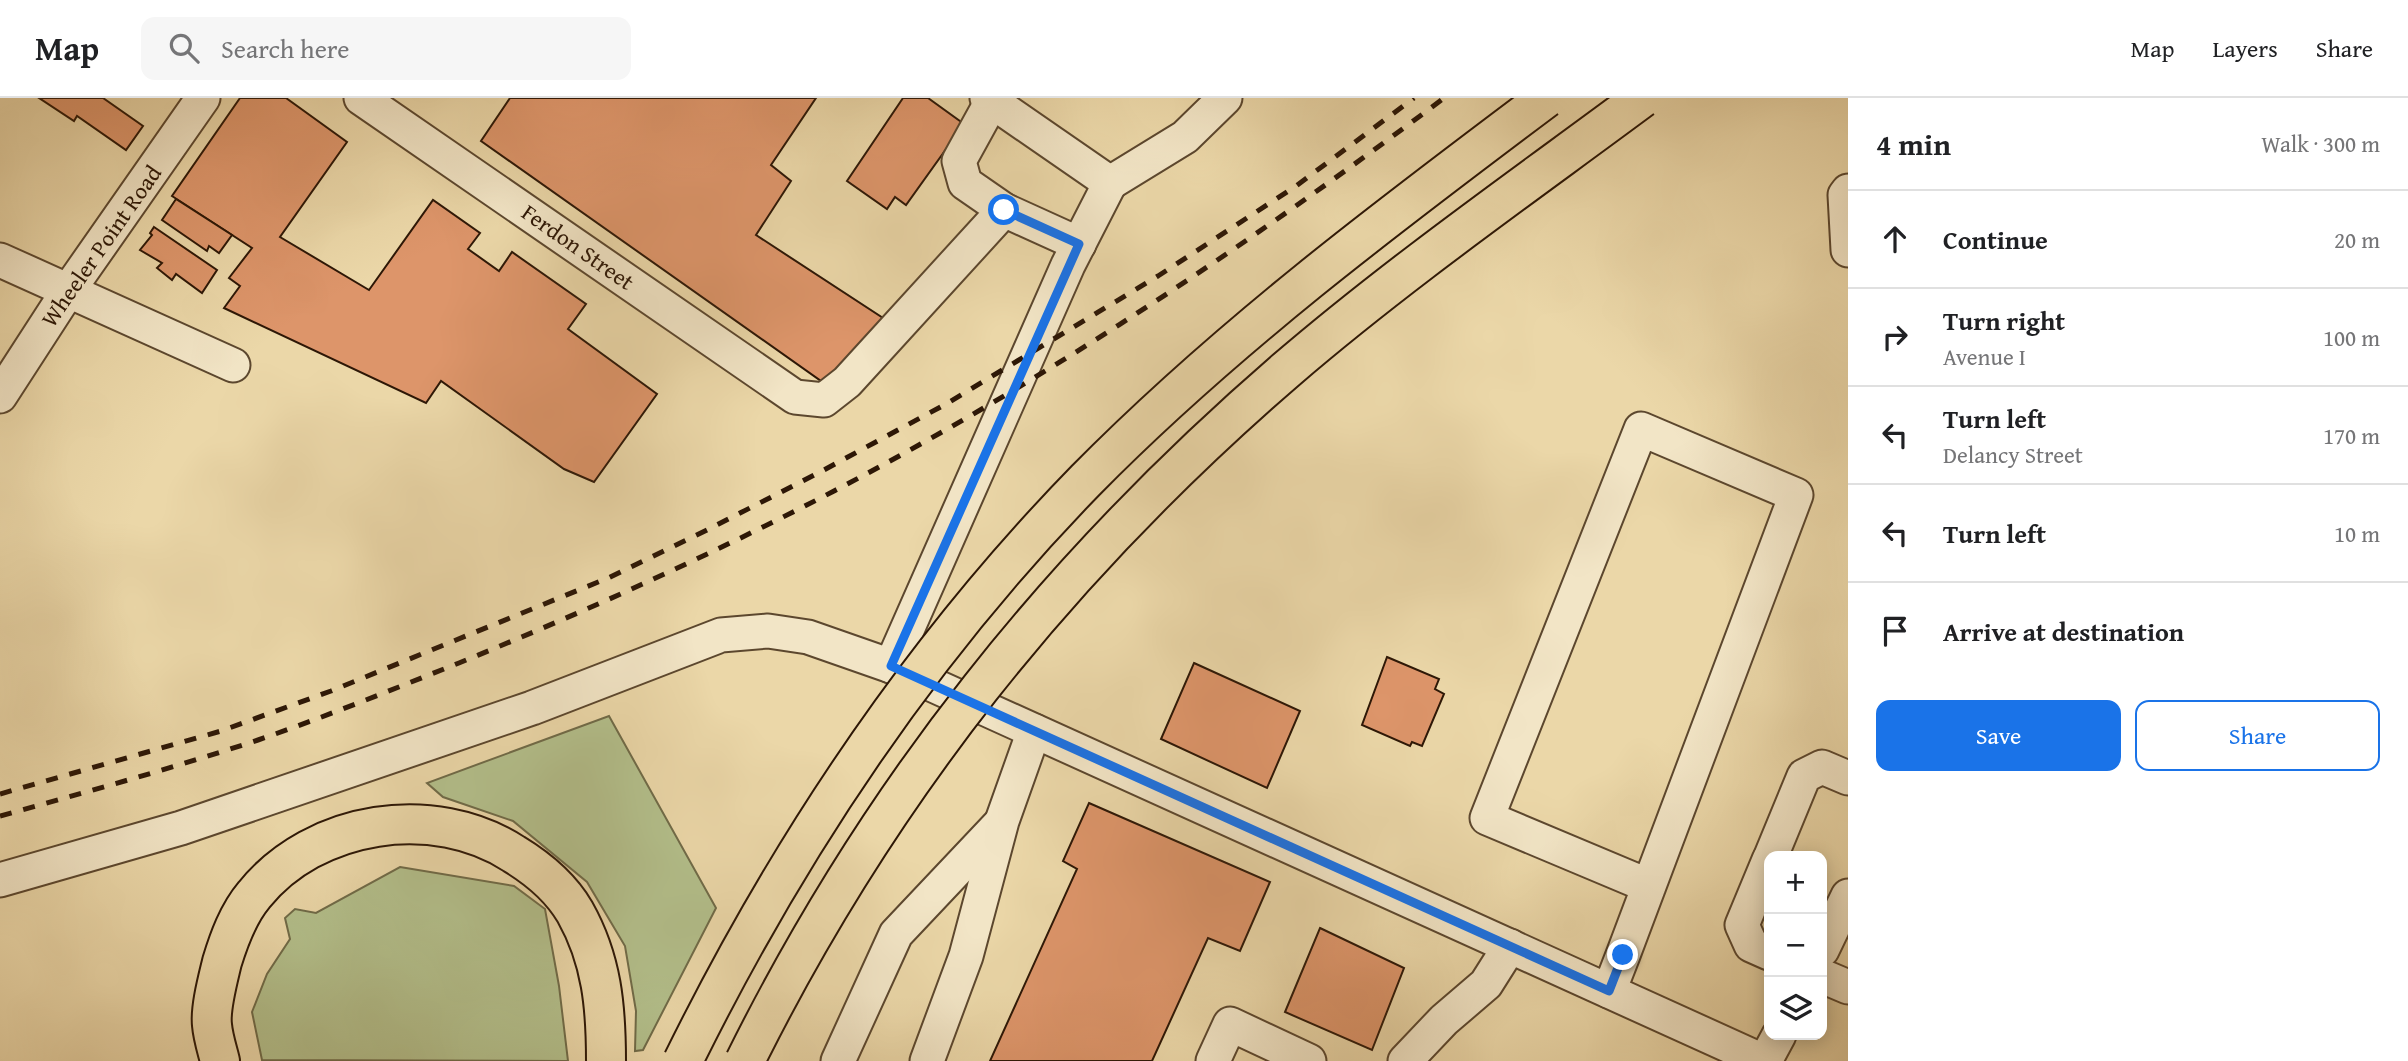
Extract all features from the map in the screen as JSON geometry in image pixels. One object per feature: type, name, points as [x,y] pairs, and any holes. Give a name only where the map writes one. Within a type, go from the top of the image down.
[{"type":"highway","points":[[683,1061],[766,904],[841,784],[913,682],[1008,565],[1087,479],[1212,361],[1348,248],[1546,98]]},
{"type":"highway","points":[[745,1061],[807,944],[898,798],[1002,659],[1110,536],[1209,439],[1332,332],[1468,226],[1642,98]]},
{"type":"highway","points":[[220,1061],[211,1023],[218,977],[229,937],[253,896],[279,870],[316,847],[352,832],[399,823],[453,828],[497,843],[539,870],[574,910],[591,947],[604,992],[606,1061]]},
{"type":"street","name":"Wheeler Point Road","points":[[0,396],[68,291],[203,98]]},
{"type":"street","name":"Ferdon Street","points":[[361,98],[796,397],[824,400],[848,382],[1004,210]]},
{"type":"street","points":[[891,666],[1079,244],[1110,183],[1185,137],[1225,98]]},
{"type":"street","points":[[1079,244],[1004,210],[965,183],[959,161],[989,100],[1110,183]]},
{"type":"street","points":[[1848,191],[1845,195],[1848,250]]},
{"type":"street","points":[[0,260],[233,365]]},
{"type":"street","points":[[1609,991],[1649,886],[1796,495],[1641,429],[1487,818],[1649,886]]},
{"type":"street","points":[[0,880],[194,824],[532,708],[721,635],[768,631],[808,637],[891,666],[1764,1061],[1776,1040]]},
{"type":"street","points":[[927,1061],[966,956],[1002,821],[1034,732]]},
{"type":"street","points":[[1773,851],[1804,776],[1822,767],[1848,778]]},
{"type":"street","points":[[838,1061],[896,934],[1002,821]]},
{"type":"street","points":[[1764,872],[1742,925],[1751,945],[1764,951]]},
{"type":"street","points":[[1827,940],[1848,896]]},
{"type":"street","points":[[1405,1061],[1444,1020],[1486,984],[1510,946]]},
{"type":"street","points":[[1825,977],[1848,986]]},
{"type":"street","points":[[1213,1061],[1230,1024],[1310,1061]]},
{"type":"green space","points":[[609,716],[716,908],[643,1050],[635,1051],[636,1011],[625,946],[587,882],[513,821],[443,797],[427,783]]},
{"type":"green space","points":[[400,867],[514,886],[545,909],[559,986],[568,1061],[262,1060],[252,1012],[267,974],[290,939],[285,918],[295,909],[316,913]]},
{"type":"building","points":[[39,98],[103,98],[143,126],[126,150],[77,116],[74,121]]},
{"type":"building","points":[[240,98],[286,98],[347,142],[280,237],[369,290],[433,200],[480,233],[468,249],[499,271],[512,252],[586,304],[568,329],[657,394],[594,482],[564,469],[441,381],[426,403],[224,308],[240,286],[229,278],[252,248],[172,196]]},
{"type":"building","points":[[510,98],[816,98],[771,165],[791,181],[756,235],[883,318],[831,388],[481,141]]},
{"type":"building","points":[[903,98],[928,98],[964,124],[906,205],[895,197],[887,209],[847,181]]},
{"type":"building","points":[[176,199],[232,235],[219,253],[209,246],[207,251],[162,220]]},
{"type":"building","points":[[154,227],[217,270],[202,293],[176,274],[172,280],[157,268],[162,263],[140,250],[152,235],[150,233]]},
{"type":"building","points":[[1387,657],[1439,679],[1435,689],[1444,694],[1422,746],[1412,742],[1410,746],[1362,725]]},
{"type":"building","points":[[1194,663],[1300,711],[1267,788],[1161,739]]},
{"type":"building","points":[[1089,803],[1270,882],[1240,951],[1208,938],[1152,1061],[990,1061],[1077,869],[1063,861]]},
{"type":"building","points":[[1320,928],[1404,968],[1372,1050],[1285,1012]]},
{"type":"railway","points":[[0,794],[221,731],[331,691],[608,578],[709,529],[946,404],[1158,276],[1296,186],[1414,98]]},
{"type":"railway","points":[[0,816],[194,760],[330,714],[547,626],[787,515],[914,448],[1070,356],[1223,257],[1444,98]]},
{"type":"route","points":[[1004,210],[1079,244],[891,666],[1609,991],[1623,955]]}]
